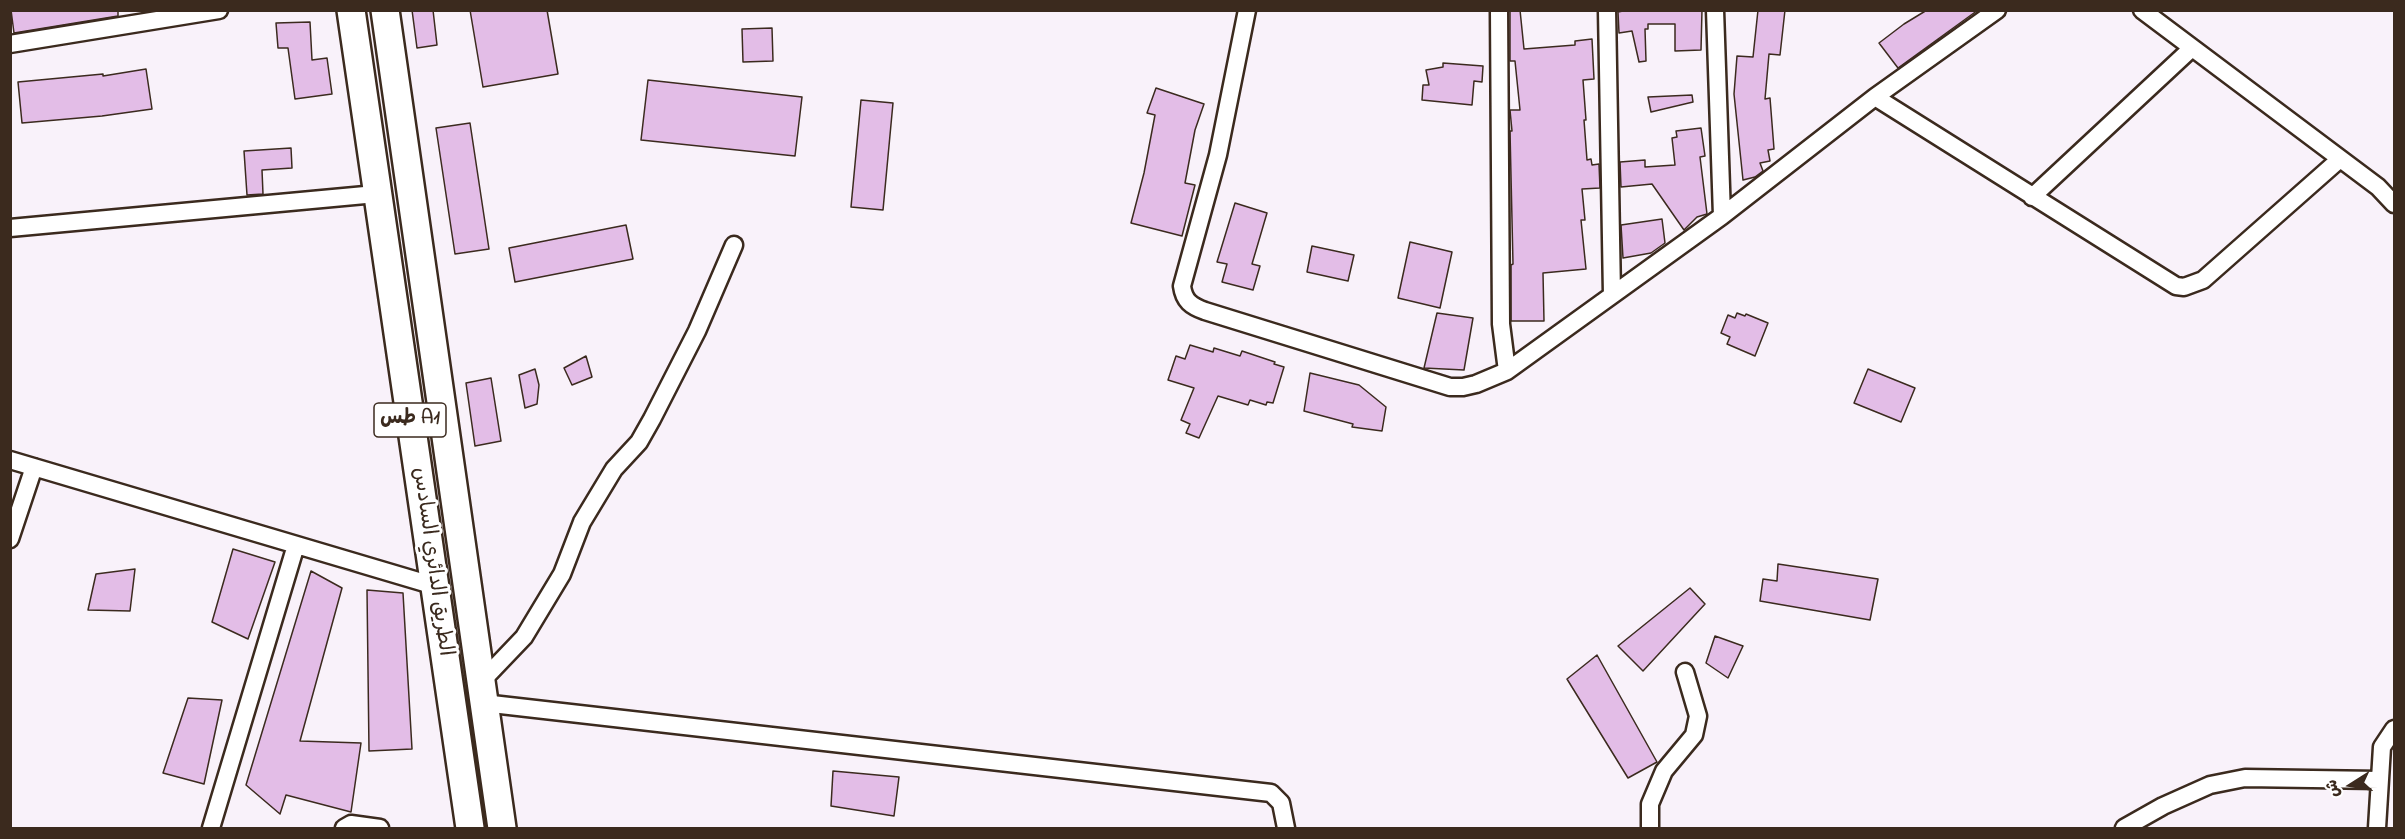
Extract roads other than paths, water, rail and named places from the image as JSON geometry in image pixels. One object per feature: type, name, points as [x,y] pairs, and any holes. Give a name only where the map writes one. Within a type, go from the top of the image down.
[{"type":"highway","name":"الطريق الدائري السادس","points":[[351,10],[470,828]]},
{"type":"highway","name":"الطريق الدائري السادس","points":[[385,10],[502,828]]},
{"type":"street","points":[[10,44],[219,10]]},
{"type":"street","points":[[1247,10],[1218,154],[1182,286],[1187,302],[1205,311],[1450,387],[1476,384],[1507,371],[1722,216],[1875,97],[1997,10]]},
{"type":"street","points":[[1499,10],[1501,324],[1507,371]]},
{"type":"street","points":[[1607,10],[1612,295]]},
{"type":"street","points":[[1715,10],[1722,216]]},
{"type":"street","points":[[2142,10],[2378,187],[2394,204]]},
{"type":"street","points":[[2032,197],[2192,48]]},
{"type":"street","points":[[1875,97],[2176,286],[2184,287],[2203,280],[2340,159]]},
{"type":"street","points":[[10,228],[376,194]]},
{"type":"street","points":[[482,692],[524,637],[562,574],[582,522],[614,469],[639,442],[652,419],[698,331],[734,245]]},
{"type":"street","points":[[10,460],[435,586]]},
{"type":"street","points":[[10,539],[34,467]]},
{"type":"street","points":[[211,828],[296,545]]},
{"type":"street","points":[[1650,828],[1650,804],[1664,771],[1694,735],[1698,716],[1685,672]]},
{"type":"street","points":[[482,692],[1271,793],[1281,803],[1286,828]]},
{"type":"street","points":[[2377,828],[2382,747],[2394,729]]},
{"type":"street","points":[[2124,828],[2163,806],[2210,785],[2245,778],[2379,780]]},
{"type":"street","points":[[344,828],[351,824],[380,828]]}]
